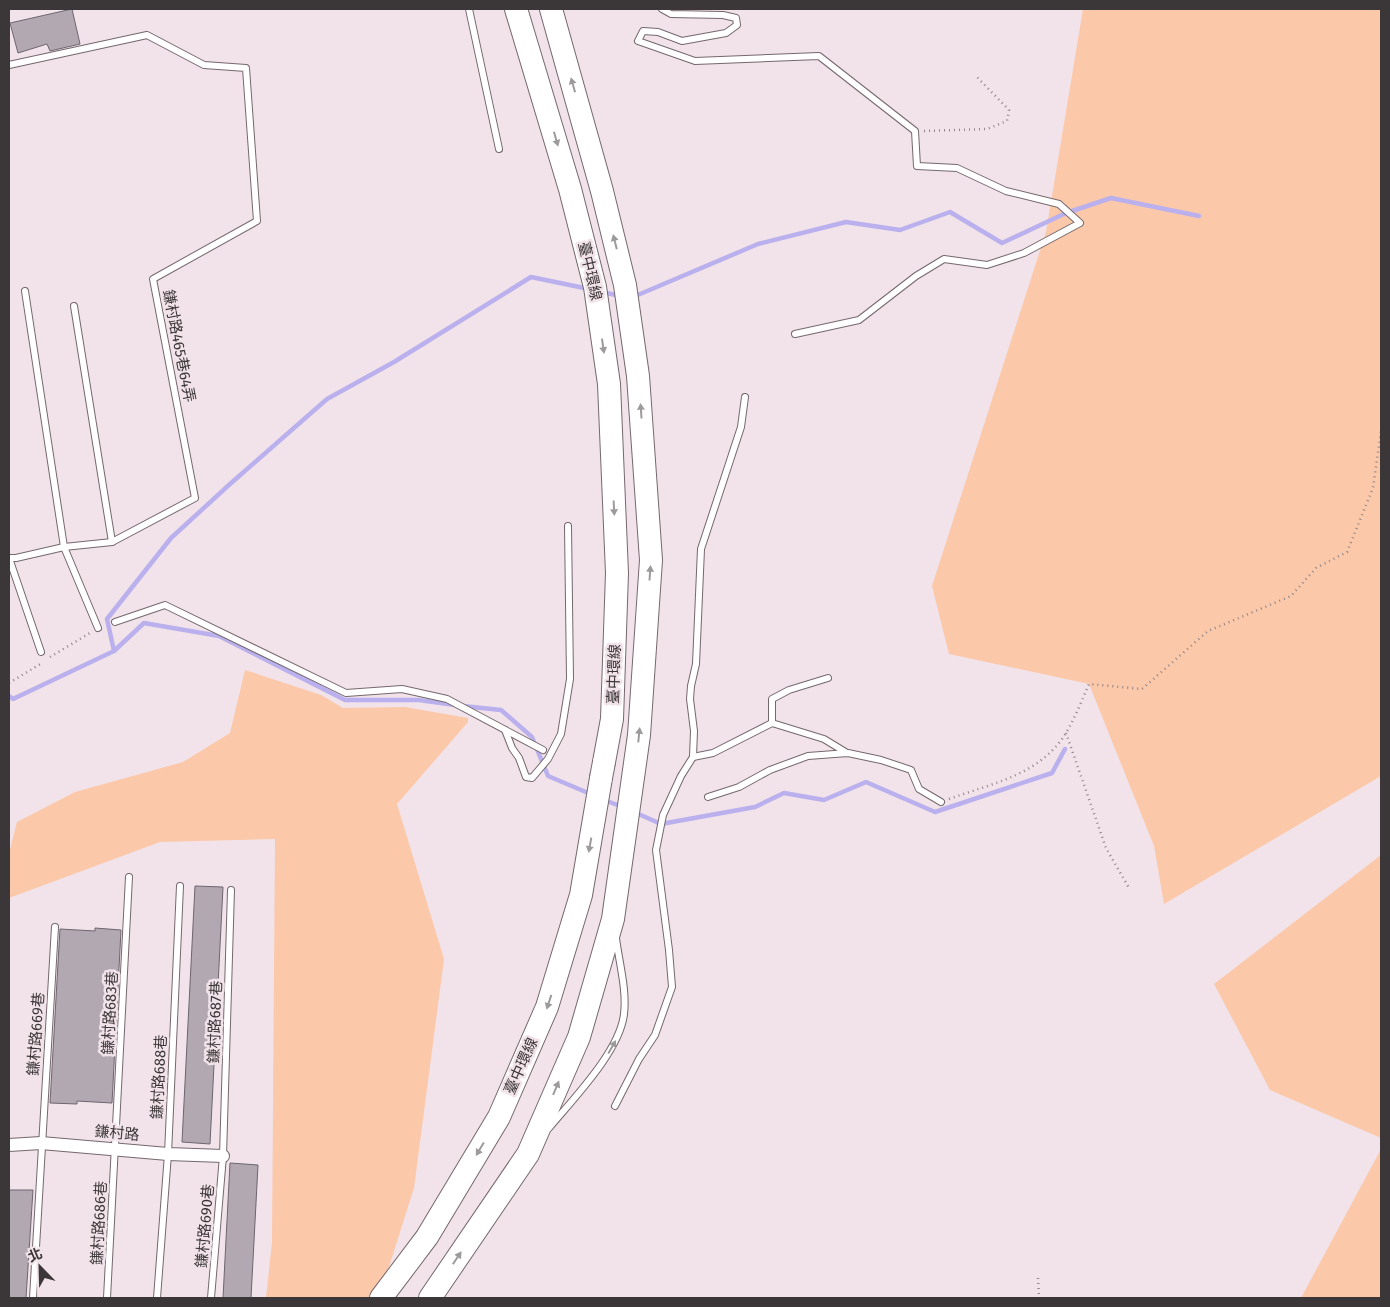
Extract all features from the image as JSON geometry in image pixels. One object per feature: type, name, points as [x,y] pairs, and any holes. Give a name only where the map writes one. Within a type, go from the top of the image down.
[{"type":"highway","name":"臺中環線","points":[[380,1298],[427,1237],[499,1117],[547,1007],[580,895],[612,719],[617,573],[608,384],[596,293],[570,189],[516,9]]},
{"type":"highway","name":"臺中環線","points":[[430,1298],[528,1154],[579,1037],[612,919],[639,735],[651,560],[638,376],[627,297],[602,191],[551,9]]},
{"type":"street","name":"鎌村路","points":[[9,1145],[41,1143],[168,1154],[223,1156]]},
{"type":"lane","points":[[469,9],[499,149]]},
{"type":"lane","points":[[662,9],[671,14],[730,16],[736,18],[738,25],[726,33],[682,41],[658,32],[643,31],[638,41],[695,61],[819,56],[915,131],[917,166],[957,168],[1006,191],[1059,204],[1080,223],[1024,253],[987,264],[944,259],[916,276],[859,320],[795,334]]},
{"type":"lane","name":"鎌村路465巷64弄","points":[[9,64],[147,35],[204,65],[246,68],[257,221],[154,279],[195,498],[112,542],[64,547],[9,558]]},
{"type":"lane","points":[[25,291],[64,547],[98,628]]},
{"type":"lane","points":[[74,306],[112,542]]},
{"type":"lane","points":[[615,1106],[639,1059],[655,1035],[672,987],[670,950],[656,850],[663,815],[681,776],[693,757],[694,731],[690,699],[696,664],[701,549],[741,427],[744,397]]},
{"type":"lane","points":[[505,730],[512,748],[520,758],[526,776],[532,778],[548,759],[561,734],[570,679],[568,526]]},
{"type":"lane","points":[[9,558],[41,652]]},
{"type":"lane","points":[[115,622],[165,604],[346,693],[402,689],[447,699],[543,750]]},
{"type":"lane","points":[[772,723],[772,699],[789,690],[828,678]]},
{"type":"lane","points":[[693,757],[713,753],[772,723],[824,739],[848,753]]},
{"type":"lane","points":[[708,797],[808,756],[848,753],[881,760],[911,770],[919,790],[941,802]]},
{"type":"lane","name":"鎌村路683巷","points":[[116,1150],[128,877]]},
{"type":"lane","name":"鎌村路688巷","points":[[157,1298],[168,1154],[180,886]]},
{"type":"lane","name":"鎌村路687巷","points":[[223,1156],[231,890]]},
{"type":"lane","points":[[528,1154],[597,1069],[620,1033],[624,1014],[624,995],[612,919]]},
{"type":"lane","name":"鎌村路669巷","points":[[33,1298],[55,927]]},
{"type":"lane","name":"鎌村路686巷","points":[[107,1298],[116,1150]]},
{"type":"lane","name":"鎌村路690巷","points":[[211,1298],[223,1156]]},
{"type":"path","points":[[915,131],[987,129],[1007,121],[1009,110],[976,76]]},
{"type":"path","points":[[941,802],[1027,772],[1046,758],[1066,733],[1089,684],[1142,689],[1208,631],[1291,596],[1316,568],[1347,552],[1373,488],[1381,431]]},
{"type":"path","points":[[9,683],[98,628]]},
{"type":"path","points":[[1066,733],[1106,848],[1129,888]]},
{"type":"path","points":[[1038,1278],[1039,1298]]},
{"type":"shaded area","points":[[1083,9],[1381,9],[1381,776],[1164,904],[1154,846],[1089,684],[949,654],[932,586],[1046,232]]},
{"type":"shaded area","points":[[245,670],[321,695],[343,708],[405,707],[468,718],[468,722],[397,804],[444,959],[414,1188],[379,1298],[266,1298],[272,1242],[275,839],[160,842],[9,898],[9,853],[17,822],[75,792],[183,762],[230,733]]},
{"type":"shaded area","points":[[1381,855],[1381,1138],[1270,1090],[1214,984]]},
{"type":"shaded area","points":[[1381,1149],[1381,1298],[1301,1298]]},
{"type":"building","points":[[72,9],[80,44],[50,51],[47,44],[18,53],[10,23]]},
{"type":"building","points":[[195,886],[223,887],[210,1144],[182,1142]]},
{"type":"building","points":[[95,928],[121,930],[112,1103],[77,1101],[77,1104],[50,1103],[60,929],[95,931]]},
{"type":"building","points":[[230,1163],[258,1165],[251,1298],[223,1298]]},
{"type":"building","points":[[9,1190],[33,1190],[26,1298],[9,1298]]},
{"type":"waterway","points":[[633,297],[758,244],[846,222],[900,230],[950,212],[1002,243],[1066,213],[1111,198],[1199,216]]},
{"type":"waterway","points":[[114,651],[107,619],[171,538],[327,399],[394,362],[531,277],[589,289]]},
{"type":"waterway","points":[[601,292],[621,296]]},
{"type":"waterway","points":[[9,696],[13,699],[114,651],[144,623],[219,636],[345,700],[419,700],[455,705]]},
{"type":"waterway","points":[[463,706],[501,710],[532,737],[548,776],[593,795]]},
{"type":"waterway","points":[[634,812],[661,824],[755,807],[784,793],[824,800],[866,782],[935,812],[1052,773],[1065,749]]},
{"type":"waterway","points":[[604,800],[623,807]]}]
